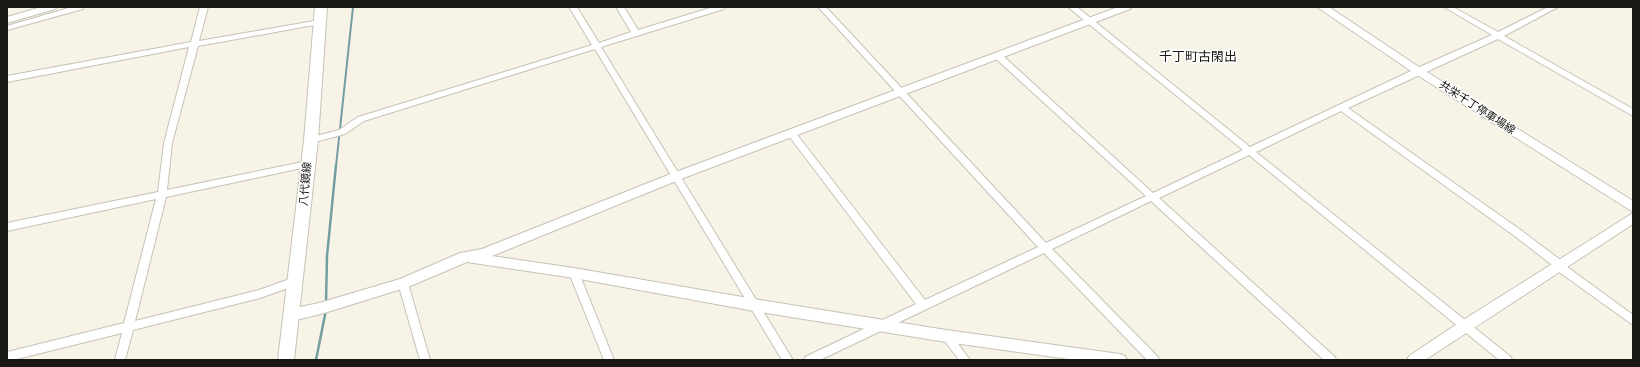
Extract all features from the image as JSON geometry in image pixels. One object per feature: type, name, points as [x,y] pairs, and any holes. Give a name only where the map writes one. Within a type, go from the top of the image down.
[{"type":"main road","name":"八代鏡線","points":[[286,360],[305,197],[307,164],[311,140],[321,7]]},
{"type":"street","points":[[7,20],[52,7]]},
{"type":"street","points":[[7,28],[80,7]]},
{"type":"street","points":[[120,360],[127,326],[162,194],[168,143],[204,7]]},
{"type":"street","points":[[573,7],[788,360]]},
{"type":"street","points":[[620,7],[636,34]]},
{"type":"street","points":[[311,140],[339,134],[362,119],[721,7]]},
{"type":"street","points":[[822,7],[1045,248],[1154,360]]},
{"type":"street","points":[[1072,7],[1507,360]]},
{"type":"street","points":[[291,315],[325,307],[403,282],[465,258],[483,254],[677,176],[1127,7]]},
{"type":"street","name":"共栄千丁停車場線","points":[[1322,7],[1418,71],[1633,207]]},
{"type":"street","points":[[1448,7],[1633,113]]},
{"type":"street","points":[[808,360],[1341,107],[1498,36],[1554,7]]},
{"type":"street","points":[[7,79],[320,22]]},
{"type":"street","points":[[998,56],[1331,360]]},
{"type":"street","points":[[1341,107],[1560,265],[1562,269],[1633,321]]},
{"type":"street","points":[[792,134],[923,306]]},
{"type":"street","points":[[7,227],[307,164]]},
{"type":"street","points":[[1414,360],[1633,218]]},
{"type":"street","points":[[465,258],[574,273],[754,305],[946,336],[1120,360]]},
{"type":"street","points":[[574,273],[609,360]]},
{"type":"street","points":[[7,357],[260,294],[295,281]]},
{"type":"street","points":[[403,282],[425,360]]},
{"type":"street","points":[[946,336],[965,360]]},
{"type":"waterway","points":[[336,166],[353,7]]},
{"type":"waterway","points":[[326,303],[327,256],[336,165]]},
{"type":"waterway","points":[[316,360],[326,310]]},
{"type":"district","name":"千丁町古閑出","points":[[1198,57]]}]
